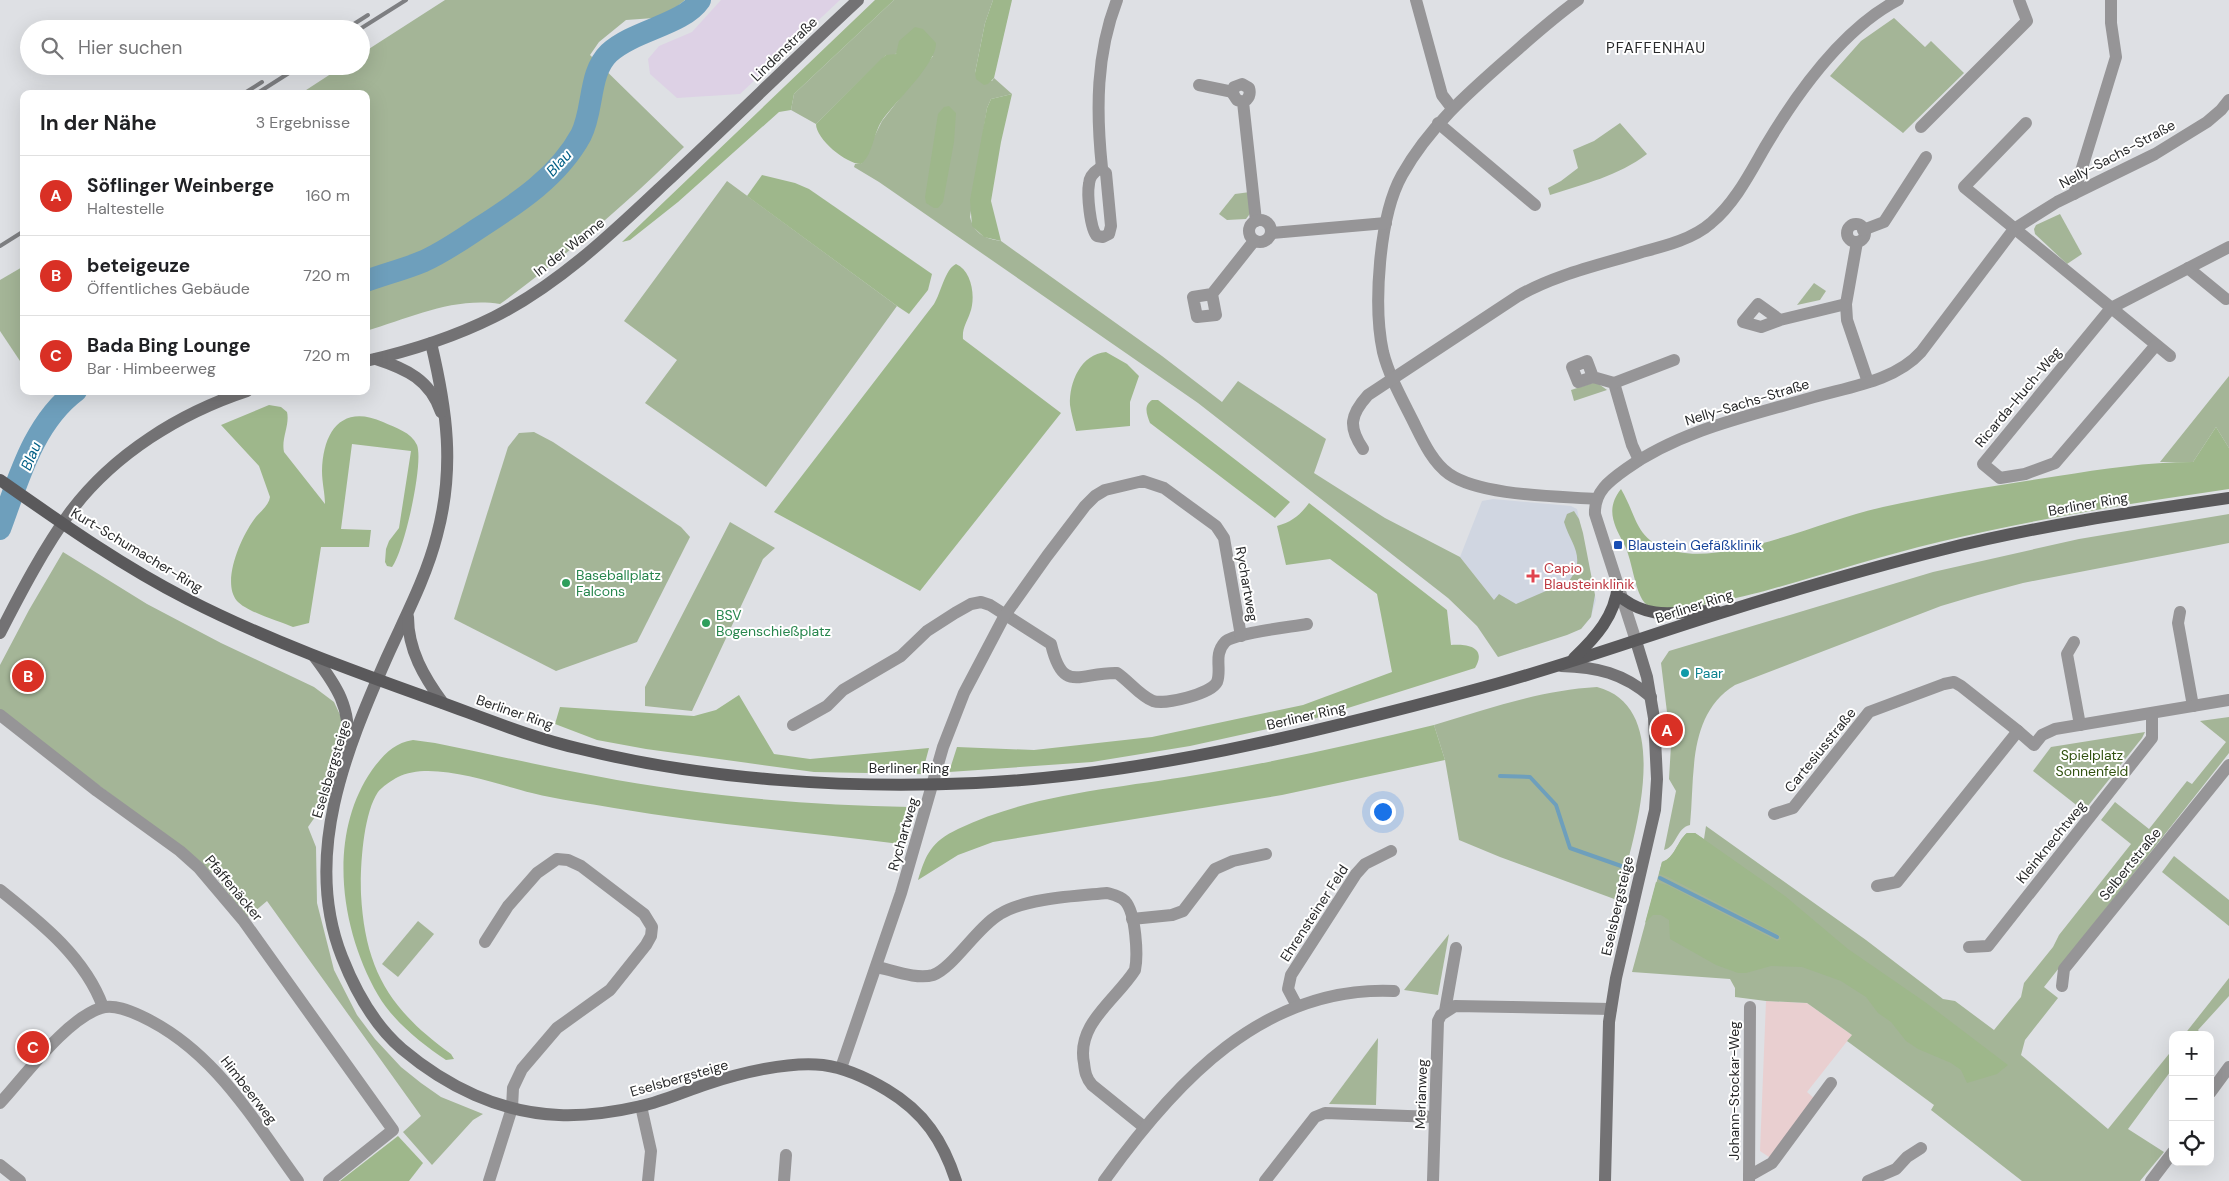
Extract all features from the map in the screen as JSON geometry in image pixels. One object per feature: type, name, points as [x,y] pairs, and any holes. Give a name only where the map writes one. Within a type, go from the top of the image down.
[{"type":"main road","name":"Kurt-Schumacher-Ring","points":[[0,480],[129,566],[189,600],[314,656],[377,680]]},
{"type":"main road","name":"Berliner Ring","points":[[377,680],[577,749],[677,767],[771,778],[853,783],[977,783],[1117,768],[1270,741],[1476,690],[1726,611],[1940,550],[2032,529],[2229,498]]},
{"type":"main road","points":[[1571,661],[1591,642],[1609,616],[1616,600],[1618,585]]},
{"type":"main road","points":[[1623,599],[1641,611],[1653,614],[1689,611],[1726,611]]},
{"type":"street","name":"Lindenstraße","points":[[754,99],[858,0]]},
{"type":"street","points":[[1102,168],[1098,127],[1098,97],[1104,44],[1117,0]]},
{"type":"street","points":[[1416,0],[1442,95],[1452,108]]},
{"type":"street","points":[[1578,0],[1452,108],[1438,123],[1412,159],[1396,187],[1386,223],[1380,283],[1380,333],[1384,356],[1392,378],[1430,452],[1448,474],[1483,488],[1596,499],[1595,514],[1636,641]]},
{"type":"street","points":[[1363,448],[1353,430],[1356,412],[1368,395],[1392,378],[1529,290],[1566,275],[1687,237],[1710,225],[1724,212],[1778,125],[1818,71],[1862,23],[1898,0]]},
{"type":"street","points":[[1921,127],[2027,21],[2019,0]]},
{"type":"street","points":[[2074,194],[2116,57],[2111,23],[2111,0]]},
{"type":"street","points":[[1199,86],[1233,92],[1239,84],[1246,86],[1250,93],[1248,99],[1243,102],[1256,221]]},
{"type":"street","name":"In der Wanne","points":[[371,360],[431,343],[502,313],[578,262],[754,99]]},
{"type":"street","name":"Nelly-Sachs-Straße","points":[[1596,499],[1609,483],[1639,460],[1686,436],[1868,382],[1896,371],[1913,361],[2014,229],[2037,213],[2155,154],[2207,122],[2229,100]]},
{"type":"street","points":[[1438,123],[1534,205]]},
{"type":"street","points":[[2026,123],[1964,187],[2170,356]]},
{"type":"street","points":[[1868,382],[1846,320],[1846,304],[1857,242],[1849,239],[1848,230],[1857,225],[1864,230],[1884,222],[1926,157]]},
{"type":"street","points":[[1254,241],[1249,232],[1250,225],[1256,221],[1268,223],[1272,233]]},
{"type":"street","points":[[1254,241],[1265,242],[1272,233],[1386,223]]},
{"type":"street","points":[[1212,294],[1254,241]]},
{"type":"street","name":"Ricarda-Huch-Weg","points":[[2156,345],[2055,463],[2025,474],[2000,478],[1983,464],[2112,308],[2229,247]]},
{"type":"street","points":[[2188,268],[2226,299]]},
{"type":"street","points":[[1780,320],[1846,304]]},
{"type":"street","name":"Eselsbergsteige","points":[[431,343],[448,428],[446,486],[437,536],[421,583],[377,680],[344,768],[328,825],[326,886],[329,918],[336,944],[358,994],[384,1030],[399,1046],[419,1062],[460,1088],[512,1108],[561,1115],[641,1106],[712,1082],[765,1070],[820,1065],[842,1068],[868,1078],[903,1099],[923,1117],[936,1135],[949,1160],[956,1181]]},
{"type":"street","points":[[371,360],[398,366],[420,378],[439,406],[448,428]]},
{"type":"street","points":[[1593,377],[1614,383],[1674,360]]},
{"type":"street","points":[[1614,383],[1639,460]]},
{"type":"street","points":[[0,633],[54,536],[72,510],[91,488],[143,443],[174,422],[201,408],[237,395]]},
{"type":"street","name":"Rychartweg","points":[[842,1068],[877,967],[943,747],[964,694],[1005,615],[1085,506],[1105,490],[1143,481],[1164,488],[1220,531],[1226,550],[1241,636]]},
{"type":"street","name":"Rychartweg","points":[[793,725],[827,706],[842,690],[901,656],[927,631],[971,604],[981,602],[1051,644],[1055,662],[1061,671],[1069,677],[1078,678],[1117,673],[1145,697],[1155,702],[1169,702],[1208,691],[1216,685],[1219,676],[1217,664],[1220,650],[1226,641],[1241,636],[1307,624]]},
{"type":"street","points":[[2180,612],[2178,623],[2193,706]]},
{"type":"street","points":[[408,613],[408,628],[415,658],[443,703]]},
{"type":"street","name":"Eselsbergsteige","points":[[1605,1181],[1605,1115],[1611,1009],[1655,810],[1658,756],[1651,696],[1636,641]]},
{"type":"street","points":[[2074,642],[2067,654],[2080,725]]},
{"type":"street","points":[[314,656],[334,680],[346,706],[349,731],[344,768]]},
{"type":"street","points":[[1555,666],[1581,666],[1614,673],[1635,684],[1651,696]]},
{"type":"street","name":"Cartesiusstraße","points":[[1774,814],[1793,808],[1869,712],[1944,684],[1954,682],[1961,686],[2034,744],[2042,735],[2054,729],[2229,700]]},
{"type":"street","name":"Kleinknechtweg","points":[[1969,947],[1988,946],[2105,798],[2152,738],[2152,714]]},
{"type":"street","name":"Pfaffenäcker","points":[[0,715],[97,791],[180,851],[198,868],[243,920],[393,1130],[329,1181]]},
{"type":"street","points":[[1877,886],[1897,882],[2018,732]]},
{"type":"street","name":"Selbertstraße","points":[[2062,986],[2064,969],[2229,765]]},
{"type":"street","name":"Ehrensteiner Feld","points":[[1297,1006],[1288,989],[1291,975],[1356,874],[1365,864],[1391,851]]},
{"type":"street","points":[[1132,919],[1172,915],[1183,911],[1215,869],[1233,861],[1266,854]]},
{"type":"street","points":[[485,942],[508,906],[546,865],[557,859],[568,860],[580,866],[644,914],[652,927],[651,936],[646,945],[614,985],[598,1000],[557,1028],[522,1070],[513,1088],[512,1108],[489,1181]]},
{"type":"street","points":[[0,890],[38,919],[64,947],[98,993],[103,1007],[82,1017],[66,1031],[0,1104]]},
{"type":"street","points":[[877,967],[922,976],[933,975],[951,961],[988,922],[1000,913],[1018,905],[1108,893],[1118,896],[1126,902],[1132,919],[1137,960],[1135,970],[1086,1032],[1082,1046],[1088,1080],[1144,1127]]},
{"type":"street","name":"Merianweg","points":[[1433,1181],[1438,1021],[1445,1011],[1456,948]]},
{"type":"street","points":[[1104,1181],[1144,1127],[1175,1092],[1214,1056],[1257,1026],[1297,1006],[1352,992],[1394,991]]},
{"type":"street","points":[[1445,1011],[1455,1006],[1611,1009]]},
{"type":"street","name":"Himbeerweg","points":[[103,1007],[125,1009],[146,1019],[172,1033],[197,1052],[238,1095],[298,1181]]},
{"type":"street","name":"Johann-Stockar-Weg","points":[[1749,1178],[1750,1007]]},
{"type":"street","points":[[2214,1088],[2229,1067]]},
{"type":"street","name":"Johann-Stockar-Weg","points":[[1749,1178],[1772,1163],[1832,1083]]},
{"type":"street","points":[[641,1106],[651,1151],[648,1181]]},
{"type":"street","points":[[1265,1181],[1315,1117],[1324,1113],[1435,1117]]},
{"type":"street","points":[[1868,1181],[1896,1169],[1907,1157],[1921,1148]]},
{"type":"street","points":[[784,1181],[786,1156]]},
{"type":"street","points":[[2151,1181],[2169,1157]]},
{"type":"street","points":[[0,1165],[20,1181]]},
{"type":"shaded area","points":[[721,0],[840,0],[740,94],[677,98],[650,74],[648,59],[659,46],[692,32]]},
{"type":"shaded area","name":"Capio Blausteinklinik","points":[[1493,499],[1571,506],[1577,509],[1596,600],[1591,617],[1581,629],[1498,657],[1494,600],[1460,557],[1482,501]]},
{"type":"shaded area","points":[[1766,1001],[1807,1003],[1852,1035],[1807,1092],[1815,1099],[1769,1157],[1760,1151]]},
{"type":"green space","points":[[445,0],[685,0],[670,12],[654,18],[626,20],[599,42],[590,55],[684,147],[595,229],[500,304],[465,303],[448,306],[370,330],[370,90],[306,90],[329,75],[370,75],[370,48]]},
{"type":"green space","points":[[875,0],[894,0],[794,94],[791,110],[779,112],[678,202],[630,240],[622,242]]},
{"type":"green space","points":[[894,0],[993,0],[985,23],[975,73],[992,81],[994,78],[1012,94],[991,99],[987,108],[970,217],[974,228],[981,235],[1001,241],[1162,356],[1222,402],[1238,381],[1326,439],[1314,473],[1385,518],[1460,557],[1494,600],[1499,594],[1516,604],[1569,581],[1577,565],[1577,558],[1564,522],[1567,514],[1574,511],[1579,519],[1583,533],[1595,595],[1591,617],[1581,629],[1498,657],[1477,626],[1448,598],[1198,403],[879,182],[854,167],[855,164],[861,164],[882,121],[933,56],[898,52],[893,56],[886,55],[816,124],[791,110],[794,94]]},
{"type":"green space","points":[[993,0],[1012,0],[994,78],[984,85],[976,79],[975,73],[985,23]]},
{"type":"green space","points":[[1894,18],[1925,47],[1931,41],[1964,73],[1903,133],[1830,76],[1861,41]]},
{"type":"green space","points":[[915,27],[923,29],[936,43],[935,51],[930,61],[915,82],[883,119],[865,160],[861,164],[848,160],[826,143],[817,130],[816,124],[881,59],[886,55],[896,54],[899,41]]},
{"type":"green space","points":[[1012,94],[1001,142],[991,201],[1001,241],[984,237],[972,226],[970,200],[987,108],[991,99]]},
{"type":"green space","points":[[949,106],[956,113],[954,142],[943,202],[938,208],[934,208],[926,203],[925,197],[938,114],[944,107]]},
{"type":"green space","points":[[1620,123],[1647,154],[1613,174],[1550,195],[1548,188],[1578,168],[1573,150],[1594,141]]},
{"type":"green space","points":[[762,175],[795,183],[809,189],[932,274],[928,290],[909,314],[747,196]]},
{"type":"green space","points":[[727,181],[897,306],[766,487],[645,403],[677,360],[624,321]]},
{"type":"green space","points":[[1250,192],[1252,211],[1246,219],[1227,220],[1219,214],[1235,194]]},
{"type":"green space","points":[[2060,214],[2082,254],[2067,264],[2035,234],[2034,229],[2036,225]]},
{"type":"green space","points":[[956,264],[966,272],[969,278],[973,300],[964,328],[963,339],[1061,413],[920,591],[774,512],[934,304],[946,276]]},
{"type":"green space","points":[[20,268],[20,361],[0,331],[0,280]]},
{"type":"green space","points":[[1814,283],[1826,291],[1820,300],[1797,305]]},
{"type":"green space","points":[[1106,352],[1127,364],[1139,376],[1130,402],[1130,426],[1076,431],[1070,405],[1074,379],[1083,364],[1090,358]]},
{"type":"green space","points":[[2229,376],[2229,448],[2216,427],[2193,462],[2160,462]]},
{"type":"green space","points":[[1596,382],[1607,390],[1574,401],[1571,390]]},
{"type":"green space","points":[[1152,400],[1158,400],[1290,502],[1275,518],[1150,423],[1147,405]]},
{"type":"green space","points":[[269,405],[281,407],[287,412],[284,452],[325,504],[322,471],[326,444],[331,433],[346,419],[356,416],[369,417],[383,422],[407,434],[417,445],[418,470],[412,507],[402,544],[392,567],[387,566],[385,562],[386,549],[389,541],[399,528],[411,451],[352,444],[341,529],[371,530],[369,547],[321,547],[309,623],[293,627],[242,605],[237,601],[233,593],[231,583],[238,549],[248,529],[268,503],[270,497],[259,466],[221,425]]},
{"type":"green space","points":[[2216,427],[2229,448],[2229,489],[2084,512],[2011,526],[1896,553],[1725,601],[1690,607],[1660,608],[1649,606],[1644,602],[1637,588],[1627,551],[1614,524],[1613,503],[1621,489],[1640,529],[1653,543],[1678,552],[1700,554],[1725,551],[1752,546],[1860,513],[1927,498],[2108,468],[2193,462]]},
{"type":"green space","name":"Baseballplatz Falcons","points":[[534,432],[553,442],[681,527],[690,537],[637,642],[556,671],[454,619],[508,447],[519,433]]},
{"type":"green space","points":[[1309,503],[1447,610],[1451,645],[1468,646],[1477,651],[1479,655],[1475,668],[1313,719],[1190,746],[1092,762],[949,772],[957,747],[1034,750],[1152,737],[1303,705],[1392,672],[1377,594],[1330,559],[1286,565],[1277,526],[1295,518]]},
{"type":"green space","points":[[2229,514],[2229,543],[2023,583],[1978,595],[1941,606],[1735,685],[1719,698],[1708,712],[1696,748],[1690,825],[1685,827],[1672,845],[1664,850],[1676,791],[1669,779],[1671,745],[1661,663],[1669,651],[1933,572],[2079,539]]},
{"type":"green space","name":"BSV Bogenschießplatz","points":[[730,522],[775,548],[763,559],[692,711],[645,706],[645,687]]},
{"type":"green space","points":[[63,552],[147,604],[221,643],[314,687],[334,702],[342,719],[342,740],[324,804],[308,827],[316,847],[317,903],[334,970],[357,1015],[375,1039],[401,1067],[441,1097],[483,1114],[473,1120],[432,1165],[403,1132],[421,1116],[267,901],[247,918],[216,877],[194,857],[0,711],[0,665]]},
{"type":"green space","points":[[1597,687],[1622,700],[1636,721],[1643,749],[1643,781],[1639,814],[1617,900],[1459,840],[1445,760],[1434,725],[1535,696]]},
{"type":"green space","points":[[739,695],[774,754],[810,759],[929,748],[922,774],[814,772],[646,749],[597,740],[555,724],[560,707],[694,716],[716,710]]},
{"type":"green space","points":[[2229,717],[2229,753],[2044,987],[2058,998],[2025,1040],[2021,1055],[2108,1129],[2169,1054],[2169,1073],[2128,1129],[2164,1152],[2140,1181],[2022,1181],[1931,1110],[1934,1105],[1847,1041],[1852,1035],[1807,1003],[1735,997],[1735,988],[1730,979],[1632,972],[1662,862],[1670,857],[1687,833],[1695,833],[1704,839],[1706,826],[1866,940],[1943,999],[1955,1001],[1994,1030],[2021,997],[2024,983],[2053,947],[2059,935],[2131,844],[2101,820],[2115,802],[2149,829],[2187,781],[2192,784],[2226,742],[2200,721]]},
{"type":"green space","points":[[1434,725],[1445,760],[1282,795],[993,842],[958,855],[918,880],[927,856],[941,839],[958,829],[1018,807],[1080,793],[1265,763]]},
{"type":"green space","name":"Spielplatz Sonnenfeld","points":[[2145,732],[2084,811],[2033,771],[2051,747]]},
{"type":"green space","points":[[413,740],[596,776],[674,789],[792,802],[910,807],[900,844],[650,814],[552,798],[446,772],[412,772],[396,778],[378,792],[366,827],[361,870],[361,894],[368,945],[375,966],[397,1004],[412,1021],[451,1054],[454,1059],[446,1060],[427,1047],[400,1023],[378,995],[365,969],[355,941],[348,912],[344,882],[344,852],[349,823],[358,796],[372,770],[385,754],[406,741]]},
{"type":"green space","points":[[1687,833],[1695,833],[1785,896],[1848,949],[1925,1002],[2008,1065],[1997,1074],[1967,1083],[1961,1070],[1951,1063],[1918,1049],[1906,1041],[1891,1022],[1878,1013],[1866,997],[1841,981],[1802,967],[1771,966],[1746,973],[1738,973],[1716,965],[1670,939],[1669,920],[1661,915],[1653,915],[1645,923],[1656,882],[1667,885],[1777,941],[1781,939],[1779,935],[1659,874],[1662,862],[1670,857]]},
{"type":"green space","points":[[2174,856],[2229,900],[2229,926],[2162,872]]},
{"type":"green space","points":[[418,921],[434,934],[398,977],[382,964]]},
{"type":"green space","points":[[1449,934],[1438,995],[1404,990]]},
{"type":"green space","points":[[2229,978],[2229,996],[2199,1031],[2187,1031]]},
{"type":"green space","points":[[1378,1038],[1376,1105],[1329,1104]]},
{"type":"green space","points":[[398,1136],[423,1163],[409,1181],[340,1181]]},
{"type":"waterway","name":"Blau","points":[[370,280],[417,264],[438,254],[508,209],[536,188],[561,163],[581,135],[588,114],[594,81],[602,61],[619,45],[682,16],[700,0]]},
{"type":"waterway","name":"Blau","points":[[0,529],[21,473],[38,436],[61,404],[71,395]]},
{"type":"waterway","points":[[1500,776],[1530,777],[1556,805],[1570,848],[1624,867]]},
{"type":"waterway","points":[[1660,878],[1777,937]]},
{"type":"railway","points":[[370,23],[406,0]]},
{"type":"railway","points":[[360,20],[368,15]]},
{"type":"railway","points":[[262,90],[286,75]]},
{"type":"railway","points":[[249,90],[262,82]]},
{"type":"railway","points":[[0,246],[20,234]]},
{"type":"place","name":"Blaustein Gefäßklinik","points":[[1618,545]]},
{"type":"place","name":"Capio Blausteinklinik","points":[[1533,576]]},
{"type":"place","name":"Baseballplatz Falcons","points":[[566,583]]},
{"type":"place","name":"BSV Bogenschießplatz","points":[[706,623]]},
{"type":"place","name":"Paar","points":[[1685,673]]},
{"type":"place","name":"beteigeuze","points":[[28,676]]},
{"type":"place","name":"Söflinger Weinberge","points":[[1667,730]]},
{"type":"place","name":"Bada Bing Lounge","points":[[33,1047]]},
{"type":"district","name":"PFAFFENHAU","points":[[1656,48]]}]
